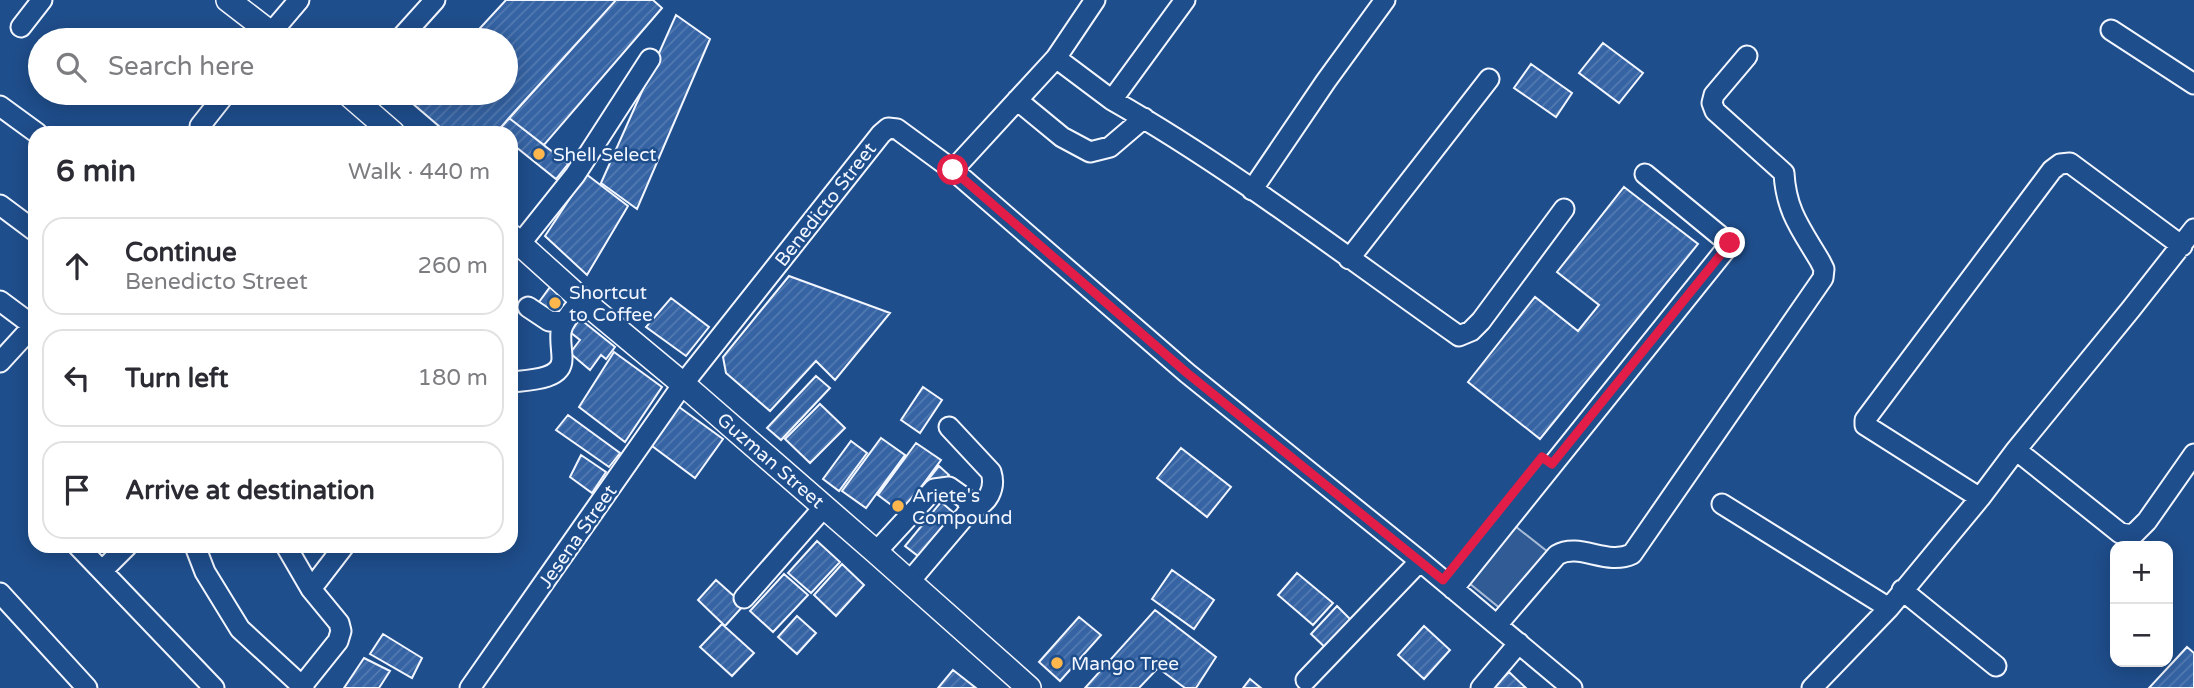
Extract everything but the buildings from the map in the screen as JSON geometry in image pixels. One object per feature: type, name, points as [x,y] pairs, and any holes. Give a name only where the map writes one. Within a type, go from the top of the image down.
[{"type":"main road","points":[[228,0],[260,28]]},
{"type":"main road","points":[[360,105],[379,126]]},
{"type":"main road","name":"Guzman Street","points":[[518,242],[824,506],[1028,688]]},
{"type":"street","points":[[21,27],[42,0]]},
{"type":"street","points":[[279,28],[299,0]]},
{"type":"street","points":[[410,28],[435,0]]},
{"type":"street","points":[[953,170],[1056,58],[1095,0]]},
{"type":"street","points":[[1112,100],[1185,0]]},
{"type":"street","points":[[1252,190],[1385,0]]},
{"type":"street","points":[[2112,30],[2194,84]]},
{"type":"street","points":[[1497,625],[1562,552],[1572,551],[1618,559],[1632,554],[1823,278],[1824,269],[1792,215],[1785,194],[1784,173],[1715,111],[1712,103],[1714,95],[1747,56]]},
{"type":"street","points":[[1056,58],[1112,100],[1144,118],[1252,190],[1459,336],[1471,331],[1481,321],[1564,209]]},
{"type":"street","points":[[518,238],[575,175],[650,60]]},
{"type":"street","points":[[1349,259],[1489,79]]},
{"type":"street","points":[[1017,100],[1062,137],[1090,152],[1111,146],[1144,118]]},
{"type":"street","points":[[201,126],[217,105]]},
{"type":"street","points":[[0,107],[28,127]]},
{"type":"street","name":"Benedicto Street","points":[[683,384],[881,134],[888,128],[897,129],[953,170],[1187,373],[1572,688]]},
{"type":"street","points":[[1980,498],[1865,425],[1865,420],[2052,170],[2060,164],[2070,163],[2182,246]]},
{"type":"street","points":[[1448,585],[1725,239],[1645,174]]},
{"type":"street","points":[[0,205],[28,221]]},
{"type":"street","points":[[1820,686],[1980,498],[2194,229]]},
{"type":"street","points":[[518,381],[551,375],[559,369],[562,360],[561,330],[582,299]]},
{"type":"street","points":[[0,301],[28,322]]},
{"type":"street","points":[[528,307],[549,321],[565,322]]},
{"type":"street","points":[[0,362],[28,332]]},
{"type":"street","name":"Jesena Street","points":[[470,688],[683,384]]},
{"type":"street","points":[[909,581],[970,508],[985,501],[993,488],[991,472],[949,427]]},
{"type":"street","points":[[2016,450],[2120,533],[2133,535],[2147,521],[2194,454]]},
{"type":"street","points":[[876,552],[934,489],[949,487],[966,499],[970,508]]},
{"type":"street","points":[[1722,504],[1889,608]]},
{"type":"street","points":[[744,598],[824,506]]},
{"type":"street","points":[[85,553],[214,688]]},
{"type":"street","points":[[103,570],[120,553]]},
{"type":"street","points":[[198,553],[205,572],[240,629],[303,687],[338,641],[341,631],[339,623],[312,589],[290,553]]},
{"type":"street","points":[[312,589],[339,553]]},
{"type":"street","points":[[1306,680],[1420,561]]},
{"type":"street","points":[[1902,590],[1996,666]]},
{"type":"street","points":[[0,593],[87,688]]},
{"type":"street","points":[[1481,688],[1519,643]]},
{"type":"shaded area","points":[[1515,526],[1548,552],[1501,609],[1469,583]]},
{"type":"place","name":"Shell Select","points":[[539,154]]},
{"type":"place","name":"Shortcut to Coffee","points":[[555,303]]},
{"type":"place","name":"Ariete's Compound","points":[[898,506]]},
{"type":"place","name":"Mango Tree","points":[[1057,663]]},
{"type":"route","points":[[953,170],[1187,373],[1443,580],[1542,457],[1552,464],[1730,243]]}]
